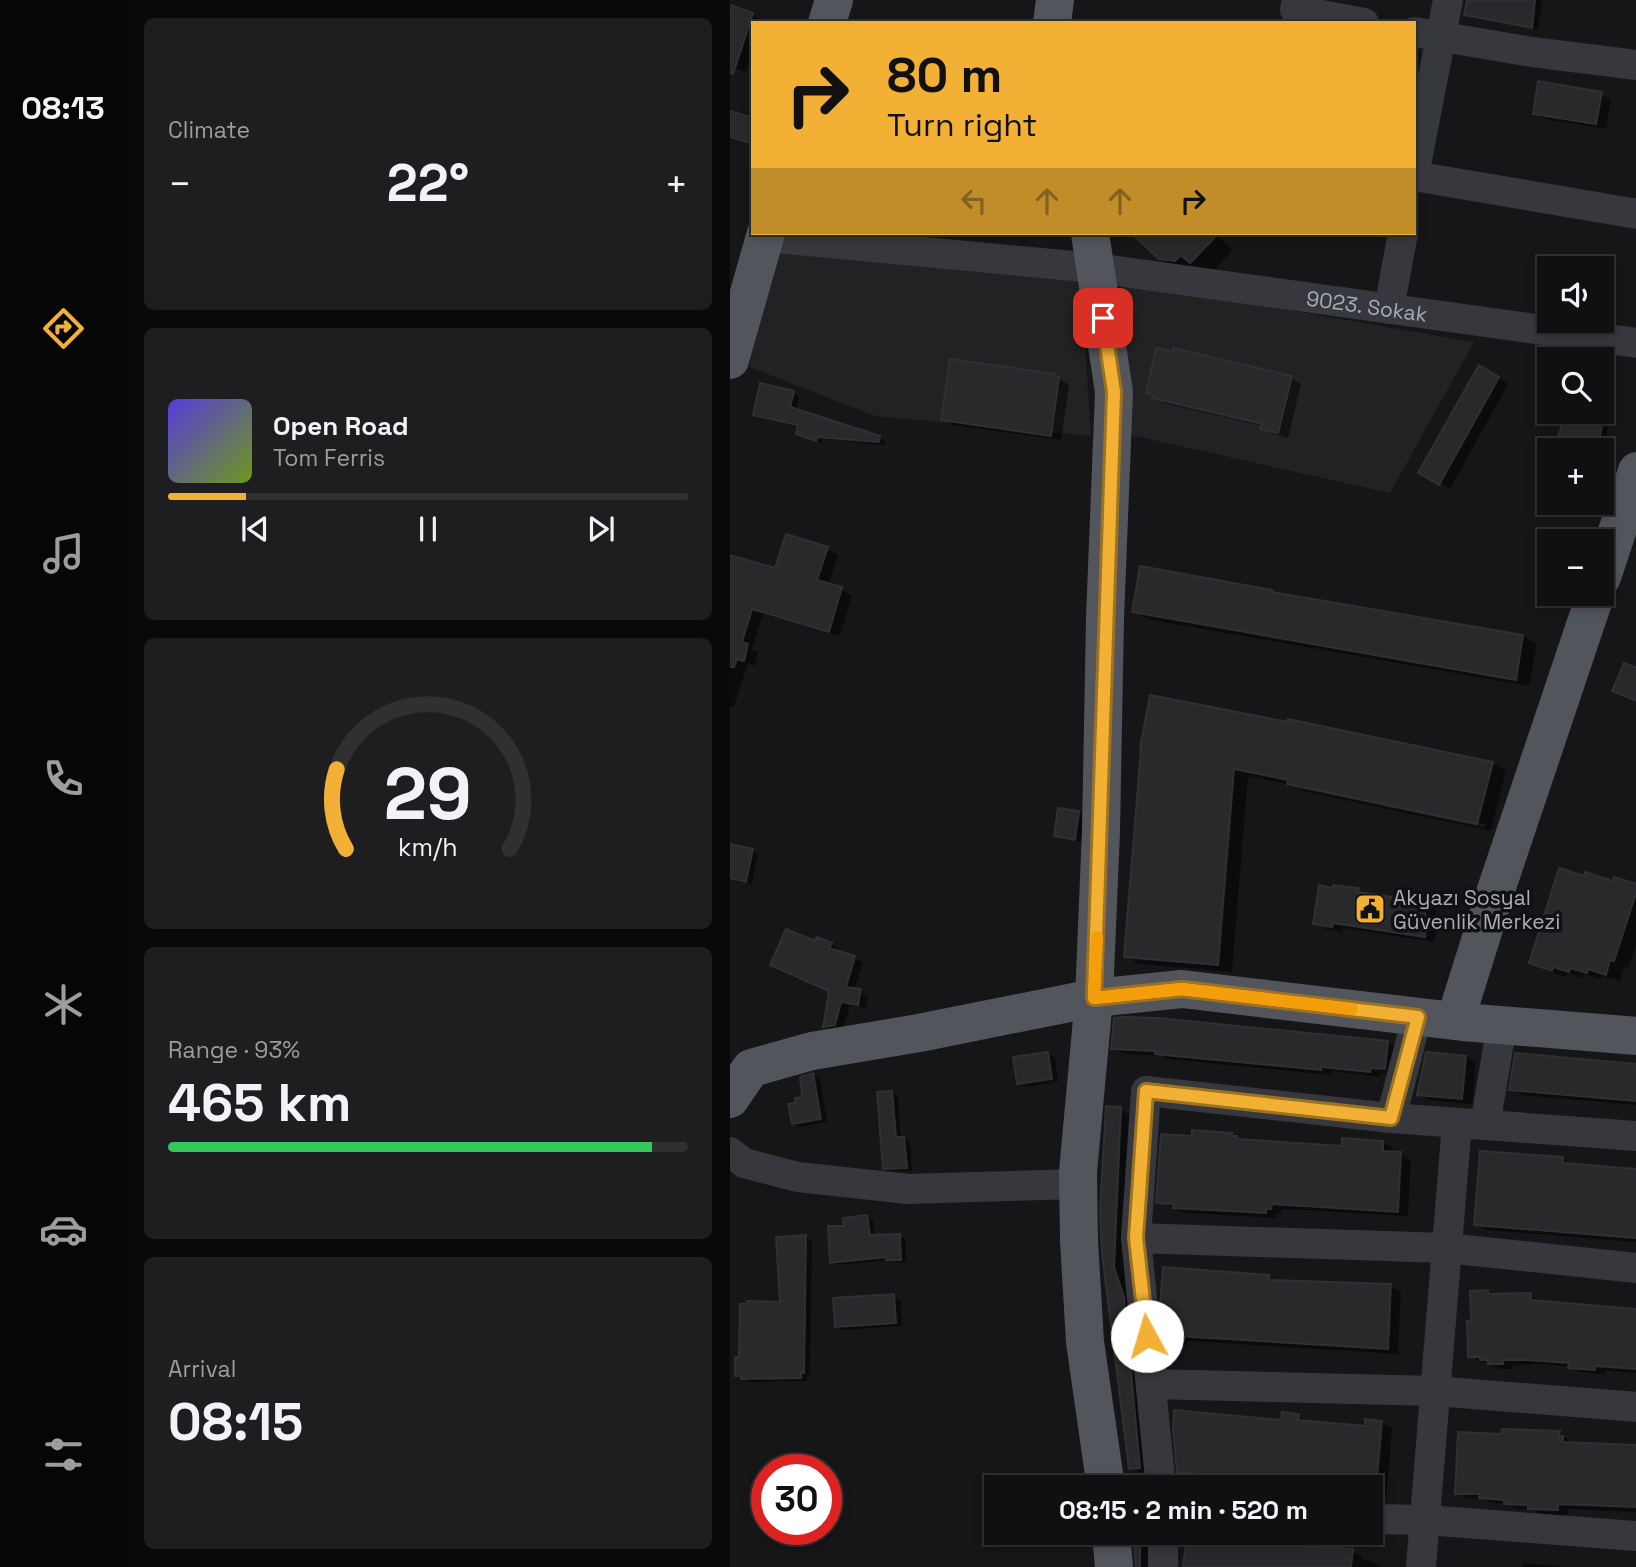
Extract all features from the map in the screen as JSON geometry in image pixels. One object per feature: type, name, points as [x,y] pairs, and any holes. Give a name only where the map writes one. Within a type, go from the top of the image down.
[{"type":"main road","points":[[828,21],[834,0]]},
{"type":"main road","points":[[1051,21],[1055,0]]},
{"type":"main road","points":[[730,360],[765,235]]},
{"type":"main road","points":[[1092,250],[1114,392],[1094,998],[1079,1184],[1079,1240],[1085,1342],[1104,1475]]},
{"type":"main road","points":[[1614,540],[1636,471]]},
{"type":"main road","points":[[1455,1021],[1592,606]]},
{"type":"main road","points":[[730,1099],[751,1068],[812,1051],[1094,998],[1182,989],[1455,1021],[1636,1036]]},
{"type":"main road","points":[[1112,1545],[1114,1567]]},
{"type":"street","points":[[1297,0],[1295,10],[1353,21]]},
{"type":"street","points":[[1416,154],[1427,34],[1448,0]]},
{"type":"street","points":[[1427,34],[1532,52],[1636,65]]},
{"type":"street","points":[[1416,176],[1636,214]]},
{"type":"street","name":"9023. Sokak","points":[[765,235],[1092,250],[1389,309],[1636,343]]},
{"type":"street","points":[[1389,309],[1403,235]]},
{"type":"street","points":[[1391,1118],[1418,1017]]},
{"type":"street","points":[[1421,1567],[1446,1248],[1471,1124],[1502,1025]]},
{"type":"street","points":[[1160,1475],[1136,1238],[1146,1091],[1391,1118],[1636,1136]]},
{"type":"street","points":[[730,1152],[745,1163],[798,1177],[908,1189],[1079,1184]]},
{"type":"street","points":[[1136,1238],[1446,1248],[1636,1268]]},
{"type":"street","points":[[1152,1384],[1435,1391],[1636,1407]]},
{"type":"street","points":[[1383,1519],[1636,1536]]},
{"type":"street","points":[[1163,1545],[1163,1567]]},
{"type":"shaded area","points":[[778,249],[1081,279],[1091,436],[875,416],[749,367]]},
{"type":"shaded area","points":[[1122,281],[1474,342],[1390,493],[1122,433]]},
{"type":"building","points":[[1467,0],[1535,0],[1532,28],[1464,15]]},
{"type":"building","points":[[730,5],[753,13],[733,74],[730,73]]},
{"type":"building","points":[[1538,81],[1602,92],[1596,124],[1533,114]]},
{"type":"building","points":[[730,111],[751,117],[751,143],[730,137]]},
{"type":"building","points":[[1133,235],[1217,235],[1190,263],[1181,255],[1175,261],[1159,259]]},
{"type":"building","points":[[1156,348],[1173,352],[1173,348],[1292,376],[1278,433],[1260,429],[1262,424],[1152,398],[1153,395],[1146,393]]},
{"type":"building","points":[[950,359],[1054,374],[1059,377],[1051,436],[941,420]]},
{"type":"building","points":[[1479,365],[1499,377],[1439,485],[1418,473]]},
{"type":"building","points":[[760,383],[794,391],[790,407],[880,436],[879,442],[817,437],[816,441],[796,434],[798,425],[753,415]]},
{"type":"building","points":[[1562,424],[1603,424],[1599,438],[1558,438]]},
{"type":"building","points":[[786,534],[828,547],[817,580],[842,587],[829,632],[752,609],[742,642],[748,644],[744,661],[737,659],[734,667],[730,667],[730,555],[775,568]]},
{"type":"building","points":[[1140,566],[1272,592],[1523,635],[1516,680],[1132,612]]},
{"type":"building","points":[[1624,663],[1637,668],[1637,701],[1612,691]]},
{"type":"building","points":[[1150,695],[1288,722],[1288,719],[1493,762],[1477,824],[1287,784],[1288,780],[1234,769],[1218,965],[1124,957],[1140,748]]},
{"type":"building","points":[[1058,808],[1079,811],[1075,840],[1054,836]]},
{"type":"building","points":[[730,844],[753,849],[746,882],[730,878]]},
{"type":"building","points":[[1559,868],[1584,876],[1585,872],[1613,881],[1614,877],[1637,884],[1614,961],[1610,960],[1606,975],[1588,969],[1587,973],[1570,968],[1569,972],[1553,967],[1552,971],[1529,963]]},
{"type":"building","name":"Akyazı Sosyal Güvenlik Merkezi","points":[[1319,885],[1359,888],[1358,892],[1427,902],[1425,937],[1333,923],[1332,927],[1313,924]]},
{"type":"building","points":[[786,929],[815,941],[817,937],[832,943],[829,948],[855,956],[846,987],[861,989],[858,1005],[841,1002],[835,1025],[823,1027],[829,991],[770,965]]},
{"type":"building","points":[[1114,1018],[1388,1041],[1385,1069],[1371,1068],[1370,1072],[1321,1067],[1321,1070],[1155,1054],[1155,1051],[1111,1049]]},
{"type":"building","points":[[1048,1052],[1052,1079],[1017,1084],[1013,1057]]},
{"type":"building","points":[[1426,1052],[1466,1056],[1462,1099],[1417,1095]]},
{"type":"building","points":[[1515,1053],[1637,1064],[1637,1101],[1509,1090]]},
{"type":"building","points":[[813,1073],[821,1119],[792,1124],[788,1104],[795,1103],[795,1098],[802,1097],[800,1077]]},
{"type":"building","points":[[892,1091],[896,1137],[904,1137],[907,1168],[883,1169],[877,1092]]},
{"type":"building","points":[[1106,1106],[1121,1107],[1114,1267],[1124,1297],[1140,1468],[1129,1469],[1102,1254],[1100,1211]]},
{"type":"building","points":[[1192,1130],[1232,1133],[1231,1136],[1237,1136],[1237,1139],[1342,1146],[1342,1138],[1383,1141],[1383,1151],[1401,1152],[1398,1212],[1272,1204],[1271,1209],[1266,1209],[1266,1213],[1173,1208],[1174,1204],[1156,1203],[1161,1134],[1192,1136]]},
{"type":"building","points":[[1480,1151],[1563,1157],[1563,1163],[1637,1169],[1637,1238],[1474,1225]]},
{"type":"building","points":[[867,1215],[870,1235],[900,1234],[901,1260],[886,1260],[886,1257],[830,1263],[828,1226],[844,1226],[843,1218]]},
{"type":"building","points":[[806,1235],[804,1373],[801,1372],[801,1378],[741,1379],[741,1376],[735,1376],[735,1357],[739,1357],[740,1304],[747,1304],[747,1301],[780,1302],[776,1237]]},
{"type":"building","points":[[1163,1267],[1269,1275],[1269,1280],[1391,1284],[1388,1349],[1177,1336],[1177,1340],[1164,1340],[1160,1307]]},
{"type":"building","points":[[1488,1290],[1488,1294],[1531,1293],[1531,1300],[1637,1309],[1637,1369],[1595,1366],[1595,1370],[1568,1368],[1569,1363],[1529,1360],[1503,1360],[1503,1364],[1488,1364],[1488,1360],[1480,1360],[1480,1357],[1468,1357],[1470,1291]]},
{"type":"building","points":[[894,1294],[896,1323],[835,1327],[833,1298]]},
{"type":"building","points":[[1174,1410],[1281,1420],[1282,1412],[1299,1414],[1298,1420],[1365,1426],[1365,1419],[1382,1421],[1377,1475],[1210,1475],[1177,1472]]},
{"type":"building","points":[[1502,1429],[1560,1431],[1559,1436],[1563,1436],[1563,1442],[1637,1445],[1637,1507],[1558,1504],[1558,1510],[1528,1509],[1528,1505],[1504,1504],[1504,1500],[1479,1498],[1480,1494],[1455,1494],[1458,1432],[1501,1434]]},
{"type":"building","points":[[1134,1545],[1140,1545],[1140,1567],[1136,1567]]},
{"type":"building","points":[[1186,1545],[1281,1545],[1353,1549],[1351,1567],[1183,1567]]},
{"type":"slow traffic","points":[[1097,937],[1094,998],[1182,989],[1352,1009]]},
{"type":"place","name":"Akyazı Sosyal Güvenlik Merkezi","points":[[1370,909]]},
{"type":"route","points":[[1103,318],[1114,392],[1094,998],[1182,989],[1418,1017],[1391,1118],[1146,1091],[1136,1238],[1147,1336]]}]
